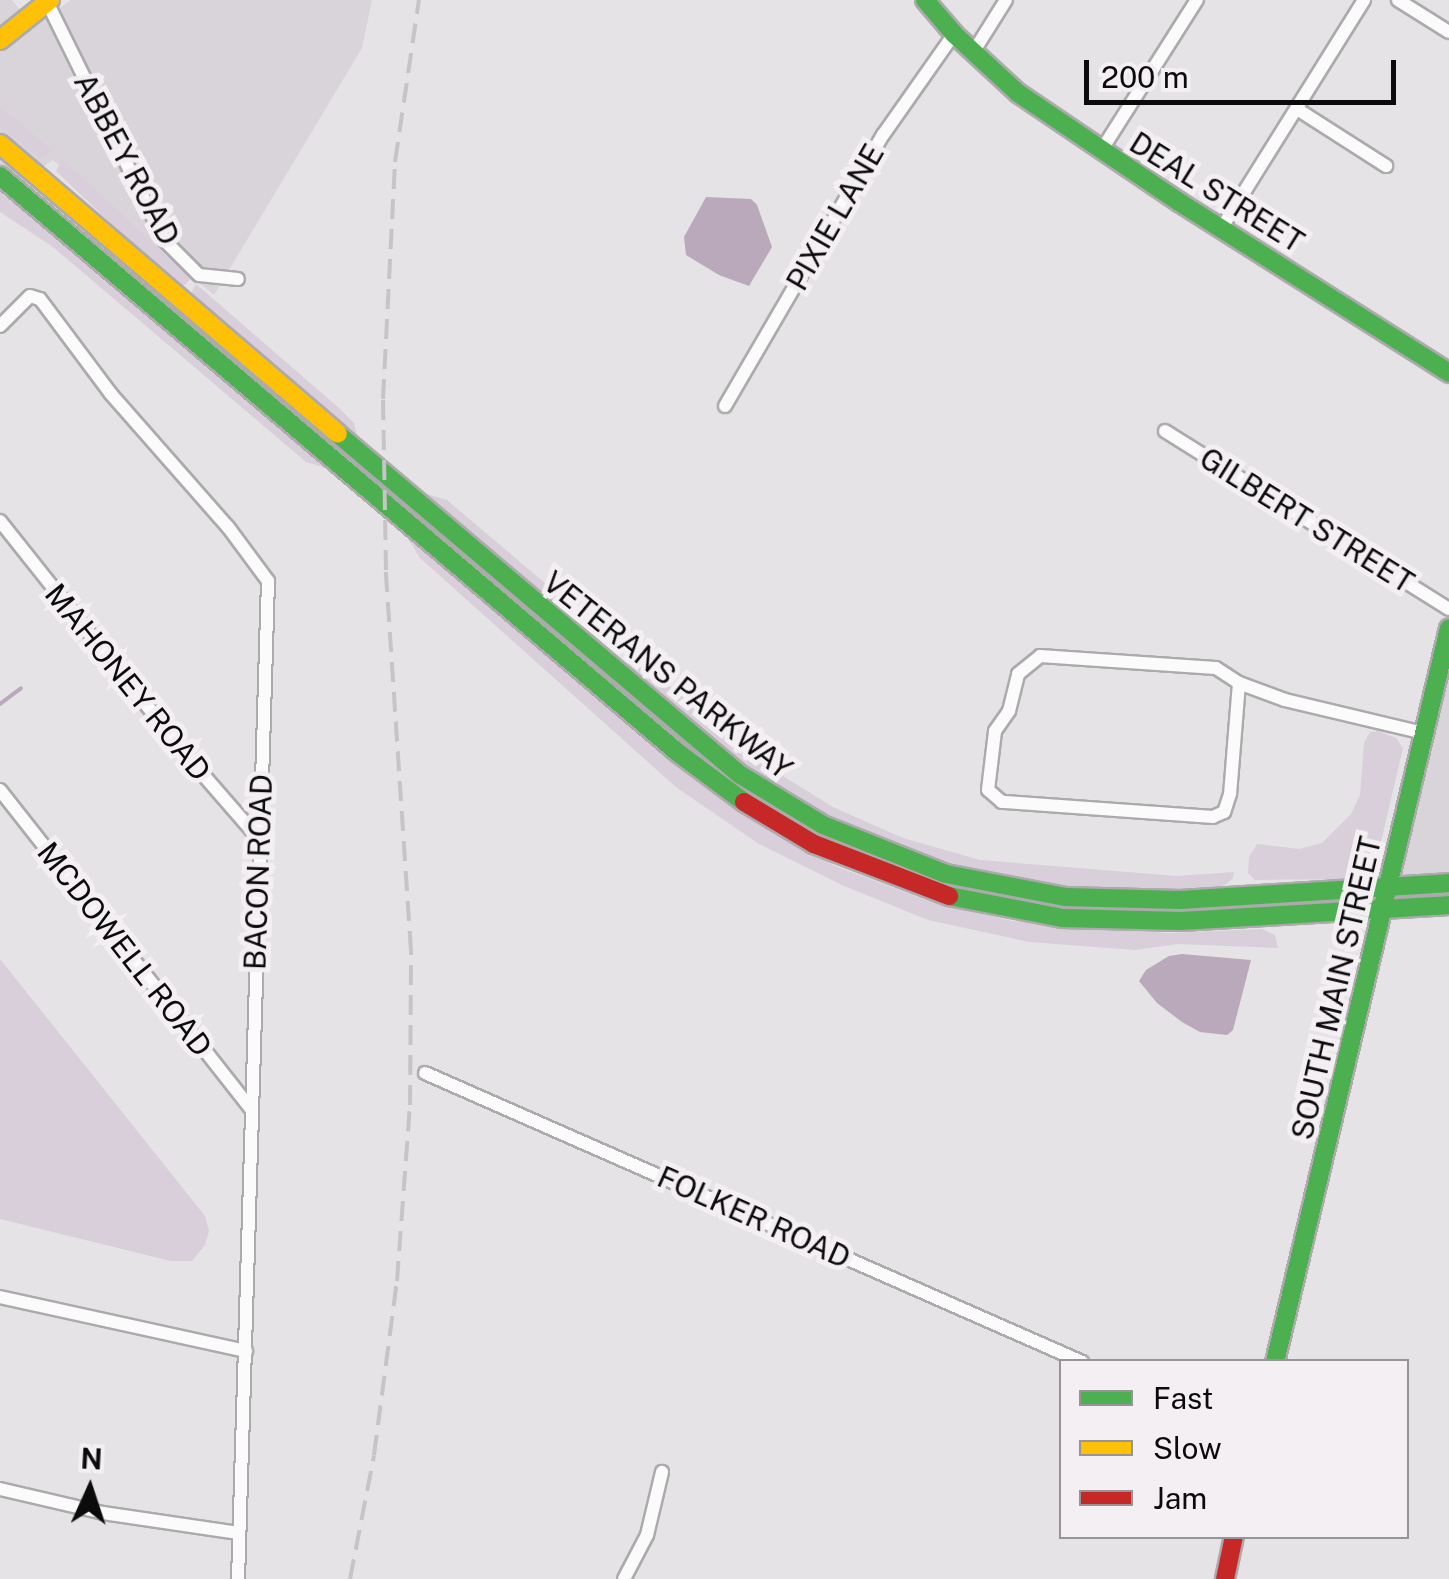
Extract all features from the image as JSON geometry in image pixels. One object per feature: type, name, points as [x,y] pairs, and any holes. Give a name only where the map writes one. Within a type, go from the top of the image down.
[{"type":"main road","name":"DEAL STREET","points":[[925,0],[954,34],[1018,92],[1101,152],[1449,373]]},
{"type":"main road","points":[[0,40],[48,1]]},
{"type":"main road","name":"VETERANS PARKWAY","points":[[0,144],[676,724],[740,774],[824,825],[946,874],[1064,898],[1180,900],[1449,883]]},
{"type":"main road","name":"VETERANS PARKWAY","points":[[0,176],[677,752],[755,810],[814,844],[940,894],[1062,918],[1181,921],[1449,904]]},
{"type":"main road","name":"SOUTH MAIN STREET","points":[[1276,1359],[1449,628]]},
{"type":"main road","points":[[1225,1579],[1233,1539]]},
{"type":"street","points":[[974,51],[1006,0]]},
{"type":"street","points":[[1101,152],[1197,0]]},
{"type":"street","points":[[1221,229],[1364,0]]},
{"type":"street","points":[[1398,0],[1449,32]]},
{"type":"street","name":"ABBEY ROAD","points":[[48,1],[164,240],[199,275],[238,279]]},
{"type":"street","name":"PIXIE LANE","points":[[726,406],[883,135],[954,34]]},
{"type":"street","points":[[1297,109],[1386,166]]},
{"type":"street","name":"BACON ROAD","points":[[0,326],[30,296],[40,299],[111,394],[228,527],[268,581],[238,1579]]},
{"type":"street","name":"GILBERT STREET","points":[[1165,431],[1449,609]]},
{"type":"street","name":"MAHONEY ROAD","points":[[0,521],[196,768],[260,838]]},
{"type":"street","points":[[1239,683],[1230,794],[1224,812],[1213,817],[1002,802],[992,797],[988,782],[994,731],[1009,711],[1018,674],[1040,656],[1216,668],[1239,683],[1286,700],[1424,732]]},
{"type":"street","name":"MCDOWELL ROAD","points":[[0,790],[250,1108]]},
{"type":"street","name":"FOLKER ROAD","points":[[425,1073],[1075,1359]]},
{"type":"street","points":[[0,1297],[246,1351]]},
{"type":"street","points":[[624,1579],[647,1535],[662,1472]]},
{"type":"street","points":[[0,1489],[104,1513],[239,1533]]},
{"type":"shaded area","points":[[0,0],[12,0],[34,26],[71,0],[372,0],[362,48],[214,295],[53,160],[0,196]]},
{"type":"shaded area","points":[[0,106],[53,151],[40,159],[0,126]]},
{"type":"shaded area","points":[[62,159],[191,278],[185,285],[177,284],[153,264],[56,171]]},
{"type":"shaded area","points":[[0,192],[332,470],[306,462],[53,247],[0,212]]},
{"type":"shaded area","points":[[706,197],[751,199],[757,205],[772,247],[749,286],[719,275],[686,255],[684,237]]},
{"type":"shaded area","points":[[55,211],[122,258],[374,475],[374,481]]},
{"type":"shaded area","points":[[196,284],[340,409],[354,423],[358,441],[190,295]]},
{"type":"shaded area","points":[[417,491],[447,500],[613,641],[602,643],[580,628]]},
{"type":"shaded area","points":[[405,534],[692,778],[740,813],[835,866],[926,900],[1012,921],[1168,933],[1262,929],[1275,935],[1278,948],[1178,944],[1135,950],[1029,942],[928,920],[844,886],[759,844],[677,788],[420,558]]},
{"type":"shaded area","points":[[1449,636],[1449,909],[1383,911]]},
{"type":"shaded area","points":[[625,650],[778,773],[833,807],[903,838],[980,860],[1177,876],[1234,872],[1233,878],[1225,885],[1198,890],[1074,890],[941,864],[827,819],[738,763],[628,666]]},
{"type":"shaded area","points":[[1370,732],[1396,738],[1403,748],[1374,872],[1354,879],[1255,880],[1248,873],[1249,857],[1257,844],[1299,849],[1322,843],[1351,814],[1360,795],[1364,743]]},
{"type":"shaded area","points":[[1169,956],[1251,960],[1233,1030],[1227,1035],[1200,1032],[1182,1022],[1157,1003],[1139,981],[1146,970]]},
{"type":"shaded area","points":[[0,959],[205,1216],[209,1231],[205,1245],[192,1261],[171,1261],[0,1219]]},
{"type":"waterway","points":[[0,704],[21,688]]},
{"type":"railway","points":[[350,1579],[374,1455],[397,1281],[410,1105],[411,951],[386,570],[383,399],[395,162],[419,0]]},
{"type":"traffic: fast","points":[[925,0],[954,34],[1018,93],[1179,202],[1449,373]]},
{"type":"traffic: fast","points":[[0,176],[677,752],[744,802]]},
{"type":"traffic: fast","points":[[338,434],[739,774],[823,825],[946,874],[1065,897],[1180,900],[1449,883]]},
{"type":"traffic: fast","points":[[1276,1359],[1449,628]]},
{"type":"traffic: fast","points":[[949,896],[1062,918],[1181,921],[1449,905]]},
{"type":"traffic: slow","points":[[0,40],[50,0]]},
{"type":"traffic: slow","points":[[0,144],[338,434]]},
{"type":"traffic: jam","points":[[744,802],[814,844],[949,896]]},
{"type":"traffic: jam","points":[[1225,1579],[1233,1539]]}]
